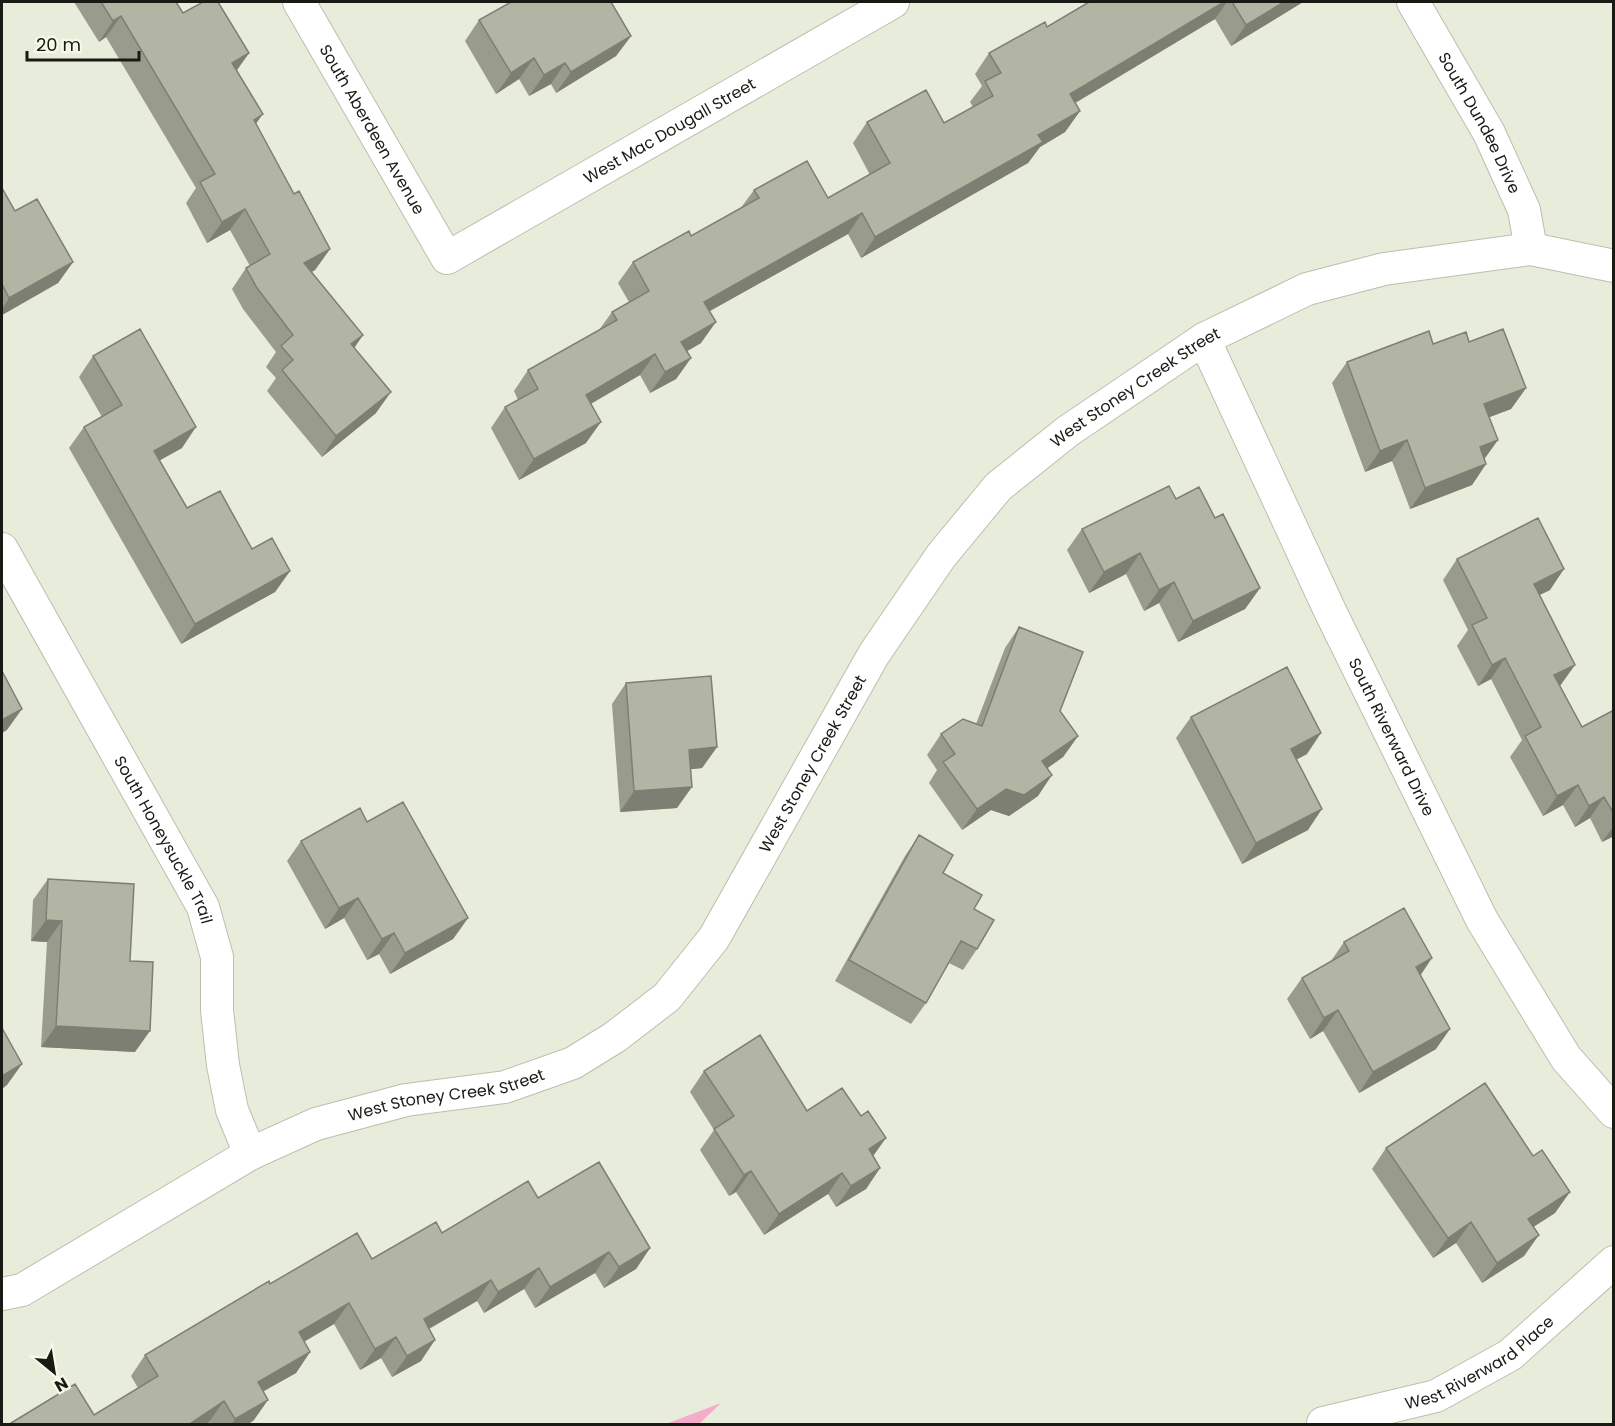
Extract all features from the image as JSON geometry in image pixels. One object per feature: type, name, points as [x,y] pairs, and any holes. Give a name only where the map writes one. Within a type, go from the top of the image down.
[{"type":"street","name":"South Aberdeen Avenue","points":[[299,2],[447,258]]},
{"type":"street","name":"South Dundee Drive","points":[[1413,2],[1489,133],[1524,210],[1531,249]]},
{"type":"street","name":"West Mac Dougall Street","points":[[447,258],[874,6]]},
{"type":"street","name":"West Stoney Creek Street","points":[[2,1294],[22,1290],[250,1154],[316,1124],[406,1100],[505,1087],[573,1063],[615,1036],[667,997],[714,938],[874,654],[941,556],[998,487],[1068,431],[1204,339],[1307,289],[1384,269],[1531,249],[1614,266]]},
{"type":"street","name":"South Riverward Drive","points":[[1204,339],[1332,613],[1482,920],[1566,1058],[1614,1112]]},
{"type":"street","name":"South Honeysuckle Trail","points":[[2,549],[203,907],[217,957],[217,1010],[223,1065],[232,1110],[250,1154]]},
{"type":"street","name":"West Riverward Place","points":[[1323,1423],[1436,1396],[1510,1355],[1614,1262]]},
{"type":"shaded area","points":[[721,1403],[699,1424],[666,1424]]},
{"type":"building","points":[[101,2],[176,2],[183,13],[203,2],[218,2],[249,53],[232,63],[263,114],[254,120],[294,194],[299,191],[330,249],[304,263],[363,335],[351,344],[391,392],[336,436],[282,370],[293,360],[281,346],[293,335],[257,288],[246,268],[270,254],[245,209],[222,222],[200,182],[215,174],[121,16],[113,21]]},
{"type":"building","points":[[511,2],[611,2],[631,36],[571,72],[565,63],[544,75],[534,58],[511,73],[479,20]]},
{"type":"building","points":[[1089,2],[1224,2],[1070,94],[1080,111],[1038,135],[1043,142],[875,237],[862,213],[704,302],[716,322],[681,342],[691,358],[665,372],[655,354],[586,395],[601,422],[534,459],[505,407],[538,389],[528,370],[617,320],[612,312],[649,291],[633,262],[689,231],[691,236],[759,198],[754,190],[807,161],[828,198],[890,163],[867,122],[926,90],[944,123],[993,96],[985,81],[1001,73],[989,53],[1045,22],[1047,27]]},
{"type":"building","points":[[1232,2],[1284,2],[1246,25]]},
{"type":"building","points":[[2,188],[15,211],[37,199],[73,262],[9,298],[2,284]]},
{"type":"building","points":[[140,329],[196,427],[154,451],[187,508],[220,491],[252,549],[272,538],[290,571],[195,624],[84,427],[122,405],[93,356]]},
{"type":"building","points":[[1503,329],[1526,388],[1484,404],[1498,440],[1480,447],[1486,464],[1425,488],[1407,440],[1380,451],[1347,362],[1429,331],[1433,344],[1466,332],[1469,342]]},
{"type":"building","points":[[1169,486],[1176,499],[1199,487],[1215,518],[1223,514],[1260,588],[1193,621],[1174,582],[1159,590],[1140,553],[1104,572],[1082,529]]},
{"type":"building","points":[[1538,518],[1564,569],[1534,584],[1575,665],[1554,675],[1582,727],[1614,710],[1614,814],[1604,797],[1589,806],[1578,785],[1557,796],[1525,736],[1541,727],[1505,658],[1492,665],[1472,625],[1487,618],[1457,559]]},
{"type":"building","points":[[1019,627],[1083,652],[1060,711],[1078,736],[1042,761],[1052,775],[1024,795],[1006,789],[977,809],[943,762],[955,754],[941,734],[963,719],[982,726]]},
{"type":"building","points":[[1287,667],[1321,733],[1291,749],[1322,809],[1256,843],[1191,717]]},
{"type":"building","points":[[2,671],[22,709],[2,720]]},
{"type":"building","points":[[711,676],[717,747],[689,750],[692,787],[634,791],[626,683]]},
{"type":"building","points":[[403,802],[468,918],[405,953],[394,933],[382,939],[358,898],[339,908],[301,841],[360,808],[367,822]]},
{"type":"building","points":[[919,835],[953,855],[943,873],[982,895],[974,909],[994,920],[977,949],[961,941],[926,1003],[849,960]]},
{"type":"building","points":[[48,879],[134,884],[130,961],[153,962],[150,1031],[56,1026],[62,921],[46,920]]},
{"type":"building","points":[[1404,908],[1432,958],[1416,967],[1450,1029],[1373,1072],[1338,1010],[1324,1018],[1302,978],[1349,951],[1344,942]]},
{"type":"building","points":[[2,1028],[22,1064],[2,1076]]},
{"type":"building","points":[[760,1035],[807,1111],[842,1088],[861,1116],[868,1111],[886,1138],[869,1149],[880,1168],[851,1186],[842,1173],[779,1214],[751,1171],[744,1175],[714,1129],[734,1116],[704,1071]]},
{"type":"building","points":[[1485,1083],[1533,1156],[1542,1150],[1570,1192],[1528,1219],[1539,1235],[1497,1263],[1471,1222],[1448,1238],[1386,1148]]},
{"type":"building","points":[[599,1162],[650,1248],[619,1267],[609,1252],[550,1287],[539,1268],[498,1292],[491,1280],[424,1319],[435,1340],[407,1356],[396,1337],[375,1349],[349,1303],[299,1332],[310,1352],[258,1382],[268,1400],[235,1419],[224,1401],[188,1425],[11,1425],[75,1384],[94,1415],[158,1376],[145,1355],[269,1281],[270,1284],[357,1233],[372,1259],[436,1222],[442,1233],[528,1181],[538,1198]]}]
